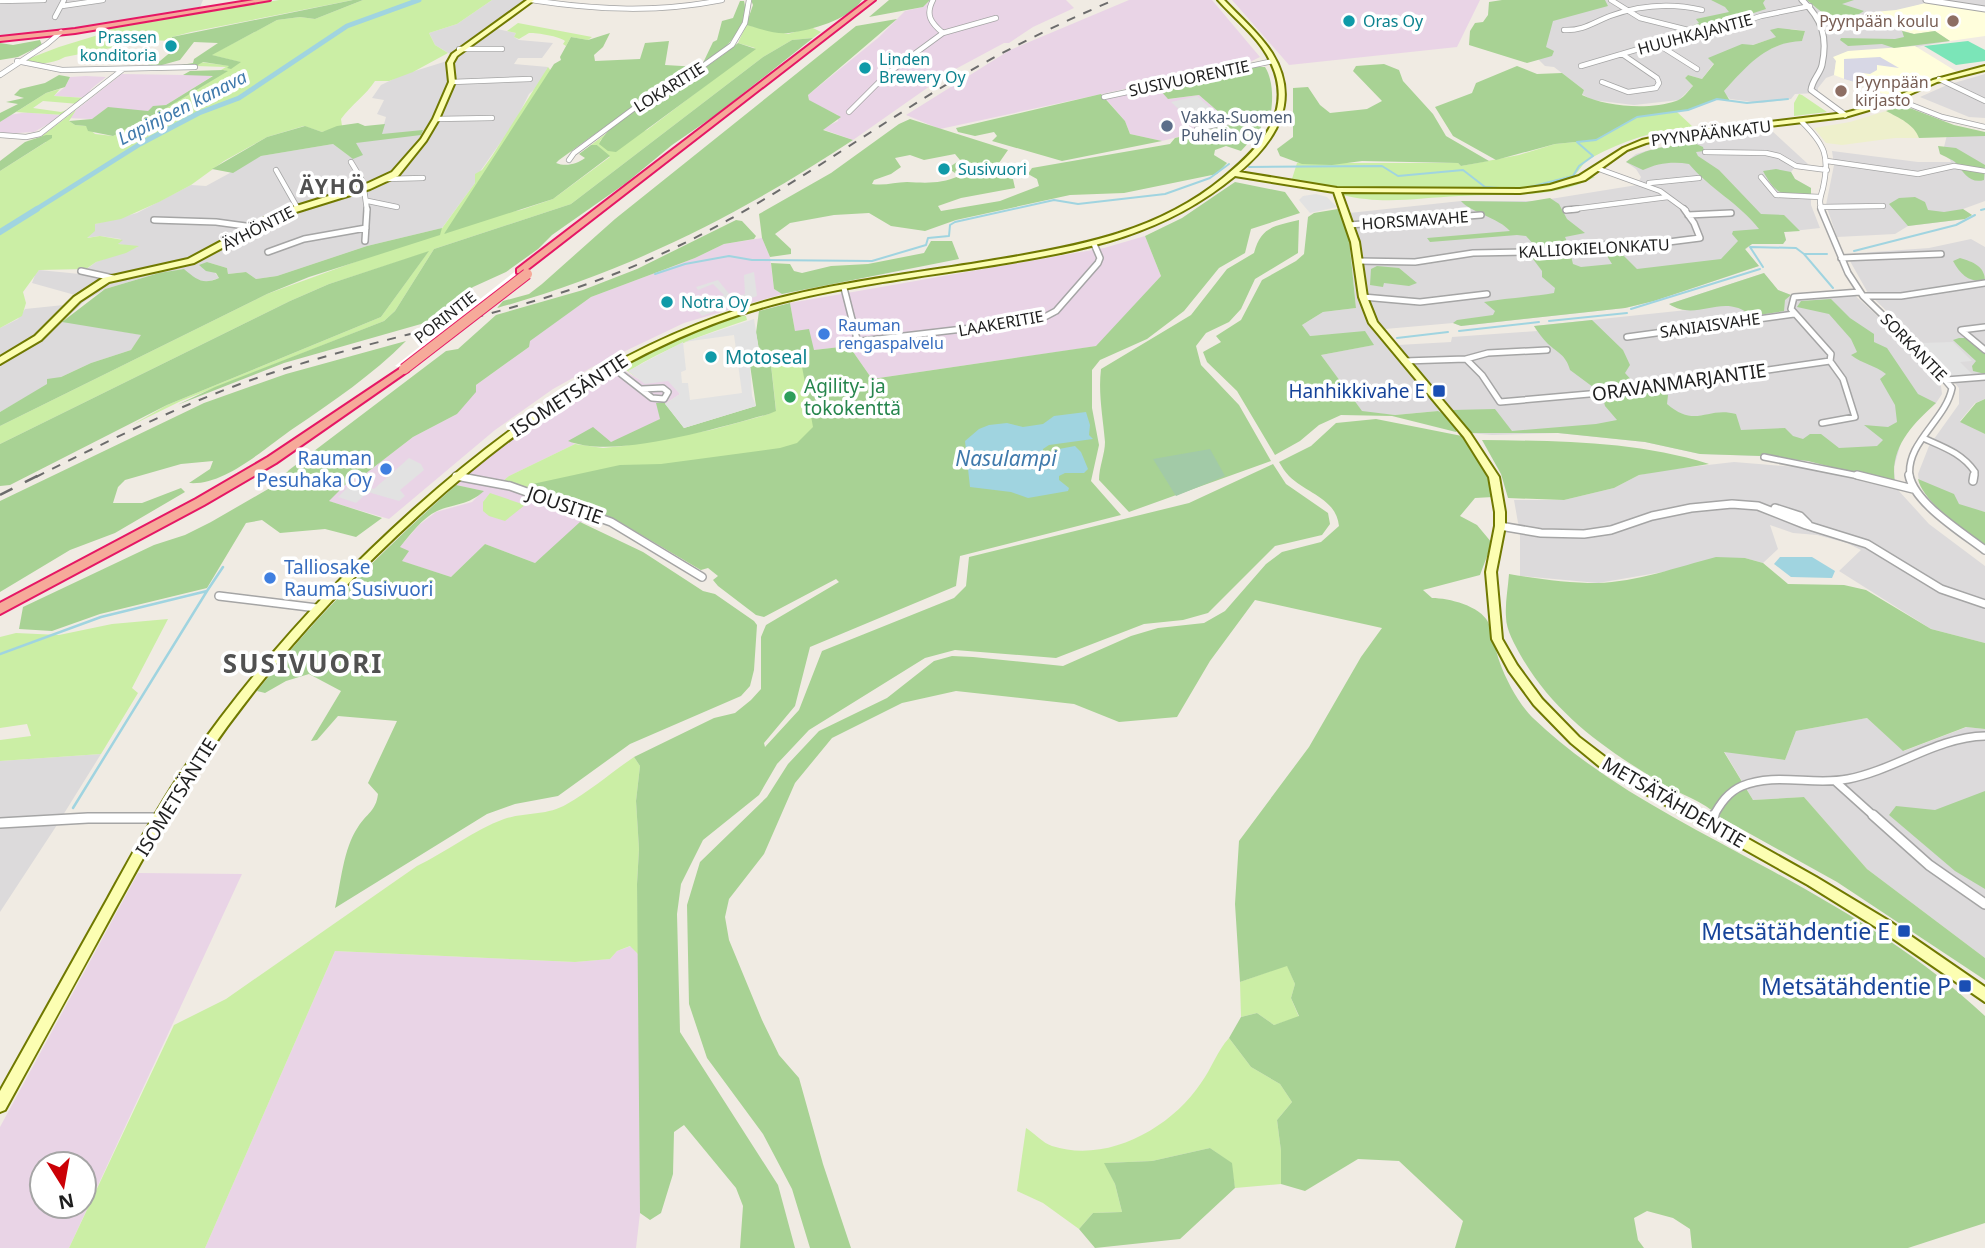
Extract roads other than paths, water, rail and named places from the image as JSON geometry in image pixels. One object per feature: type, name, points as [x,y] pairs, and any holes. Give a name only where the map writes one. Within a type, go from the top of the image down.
[{"type":"highway","points":[[0,39],[267,0]]},
{"type":"highway","name":"PORINTIE","points":[[0,609],[190,508],[272,460],[401,368],[874,0]]},
{"type":"highway","name":"PORINTIE","points":[[0,603],[260,461],[401,368]]},
{"type":"main road","points":[[459,50],[531,0]]},
{"type":"main road","points":[[1221,0],[1273,61],[1283,92],[1281,116]]},
{"type":"main road","name":"ÄYHÖNTIE","points":[[0,361],[38,338],[80,296],[113,278],[191,261],[253,227],[297,207],[386,179],[404,165],[436,119],[452,82],[450,63],[459,50]]},
{"type":"main road","name":"PYYNPÄÄNKATU","points":[[1232,173],[1337,190],[1520,191],[1563,184],[1599,169],[1625,149],[1655,138],[1845,115],[1896,99],[1939,79],[1985,68]]},
{"type":"main road","name":"ISOMETSÄNTIE","points":[[0,1105],[160,818],[240,699],[317,608],[361,562],[456,476],[535,413],[650,345],[719,318],[770,303],[844,288],[1094,244],[1142,229],[1171,215],[1232,173],[1259,149],[1281,116]]},
{"type":"main road","name":"METSÄTÄHDENTIE","points":[[1337,190],[1358,261],[1363,297],[1373,323],[1467,435],[1488,466],[1498,497],[1500,526],[1491,572],[1497,639],[1513,668],[1538,702],[1575,740],[1609,767],[1812,881],[1884,925],[1985,995]]},
{"type":"street","points":[[0,1],[44,0]]},
{"type":"street","points":[[55,17],[64,0]]},
{"type":"street","points":[[62,6],[103,0]]},
{"type":"street","points":[[531,0],[630,13],[676,9],[722,0]]},
{"type":"street","name":"LOKARITIE","points":[[569,160],[574,153],[619,118],[732,45],[740,33],[750,5],[749,0]]},
{"type":"street","points":[[933,0],[927,10],[928,18],[943,33]]},
{"type":"street","points":[[1611,0],[1627,12],[1654,23],[1683,26],[1705,34]]},
{"type":"street","points":[[1802,0],[1821,20],[1822,67],[1812,82],[1811,90],[1845,115]]},
{"type":"street","points":[[1926,0],[1985,9]]},
{"type":"street","points":[[1564,30],[1584,29],[1608,16],[1659,6],[1693,7],[1702,10]]},
{"type":"street","name":"HUUHKAJANTIE","points":[[1581,66],[1705,34],[1761,16],[1810,6]]},
{"type":"street","points":[[849,112],[887,74],[943,33],[996,18]]},
{"type":"street","points":[[1821,20],[1857,19]]},
{"type":"street","points":[[1,74],[17,61],[52,42],[61,32]]},
{"type":"street","points":[[1659,45],[1697,69]]},
{"type":"street","points":[[459,50],[502,49]]},
{"type":"street","points":[[1602,82],[1611,89],[1634,92],[1656,88],[1659,83],[1657,78],[1622,54]]},
{"type":"street","points":[[17,61],[62,70],[195,67]]},
{"type":"street","name":"SUSIVUORENTIE","points":[[1104,97],[1273,61]]},
{"type":"street","points":[[0,135],[26,137],[40,134],[123,69]]},
{"type":"street","points":[[452,82],[530,79]]},
{"type":"street","points":[[1939,79],[1985,101]]},
{"type":"street","points":[[1896,99],[1942,117],[1985,127]]},
{"type":"street","points":[[1197,129],[1260,115],[1281,116]]},
{"type":"street","points":[[436,119],[492,118]]},
{"type":"street","name":"SORKANTIE","points":[[1802,122],[1818,138],[1827,161],[1820,207],[1841,258],[1862,294],[1902,332],[1952,388],[1951,401],[1923,438],[1911,461],[1909,481],[1913,489]]},
{"type":"street","points":[[1705,152],[1766,153],[1779,156],[1796,166],[1827,170]]},
{"type":"street","points":[[1827,161],[1918,174],[1954,166],[1985,171]]},
{"type":"street","points":[[351,162],[367,187],[365,242]]},
{"type":"street","name":"KALLIOKIELONKATU","points":[[1358,261],[1415,262],[1473,253],[1530,252],[1633,242],[1637,246],[1700,238],[1688,215],[1663,191],[1599,169]]},
{"type":"street","points":[[276,170],[297,207]]},
{"type":"street","points":[[1760,177],[1776,195],[1820,197]]},
{"type":"street","points":[[386,179],[423,178]]},
{"type":"street","points":[[1648,184],[1699,178]]},
{"type":"street","points":[[1566,210],[1622,205],[1668,197]]},
{"type":"street","points":[[368,201],[397,207]]},
{"type":"street","points":[[1820,207],[1883,206]]},
{"type":"street","points":[[1688,215],[1731,213]]},
{"type":"street","name":"HORSMAVAHE","points":[[1349,225],[1481,215]]},
{"type":"street","points":[[154,220],[178,223],[220,222],[253,227]]},
{"type":"street","points":[[268,252],[303,239],[366,228]]},
{"type":"street","name":"LAAKERITIE","points":[[844,288],[858,339],[861,341],[1039,320],[1056,311],[1098,263],[1100,258],[1094,244]]},
{"type":"street","points":[[1841,258],[1941,254]]},
{"type":"street","points":[[81,271],[113,278]]},
{"type":"street","points":[[1822,423],[1855,417],[1843,379],[1830,361],[1831,354],[1791,309],[1794,298],[1862,294],[1901,296],[1985,283]]},
{"type":"street","points":[[1363,297],[1420,302],[1487,294]]},
{"type":"street","name":"SANIAISVAHE","points":[[1627,337],[1794,314]]},
{"type":"street","points":[[1985,327],[1961,330],[1985,349]]},
{"type":"street","points":[[1404,361],[1466,359],[1488,353],[1547,350]]},
{"type":"street","name":"ORAVANMARJANTIE","points":[[1466,359],[1482,375],[1500,402],[1623,391],[1830,361]]},
{"type":"street","points":[[611,366],[642,389]]},
{"type":"street","points":[[1946,380],[1985,377]]},
{"type":"street","points":[[1923,438],[1959,454],[1970,463],[1975,472],[1973,481]]},
{"type":"street","points":[[1764,457],[1844,472],[1913,489],[1937,513],[1985,550]]},
{"type":"street","name":"JOUSITIE","points":[[456,476],[510,486],[588,512],[611,522],[702,577]]},
{"type":"street","points":[[1500,526],[1544,534],[1586,534],[1613,530],[1652,516],[1694,508],[1736,505],[1774,508],[1780,515],[1799,524],[1808,524],[1874,547],[1936,587],[1966,600],[1985,604]]},
{"type":"street","points":[[219,596],[317,608]]},
{"type":"street","points":[[1709,824],[1732,792],[1741,786],[1757,782],[1835,781],[1906,763],[1971,735],[1985,736]]},
{"type":"street","points":[[1835,781],[1929,865],[1985,904]]},
{"type":"street","points":[[0,823],[53,819],[160,818]]},
{"type":"water","name":"Nasulampi","points":[[1086,412],[1090,425],[1089,435],[1093,439],[1049,445],[1043,449],[1043,455],[1049,458],[1056,456],[1059,449],[1075,446],[1081,452],[1088,469],[1084,473],[1065,473],[1059,476],[1059,480],[1069,488],[1068,491],[1028,498],[1011,492],[970,487],[965,441],[979,429],[1007,423],[1023,427],[1043,424],[1054,416]]},
{"type":"water","points":[[1780,557],[1812,557],[1835,571],[1832,578],[1791,577],[1774,564]]},
{"type":"waterway","name":"Lapinjoen kanava","points":[[35,210],[140,144],[199,113],[239,98],[347,26],[419,0]]},
{"type":"waterway","points":[[1249,167],[1382,166],[1398,176],[1463,170],[1485,187],[1526,188],[1573,176],[1579,166],[1593,156],[1577,142],[1596,140],[1637,117],[1688,110],[1717,99],[1747,103],[1788,99]]},
{"type":"waterway","points":[[655,274],[685,264],[729,256],[752,260],[872,261],[926,245],[928,238],[949,236],[950,225],[955,222],[1054,200],[1078,204],[1165,194],[1210,178],[1229,164]]},
{"type":"waterway","name":"Lapinjoen kanava","points":[[0,232],[37,209]]},
{"type":"waterway","points":[[1981,210],[1985,209]]},
{"type":"waterway","points":[[1854,251],[1956,225],[1975,215]]},
{"type":"waterway","points":[[1763,267],[1750,247],[1796,248],[1804,254]]},
{"type":"waterway","points":[[1804,254],[1827,254]]},
{"type":"waterway","points":[[1804,254],[1833,288]]},
{"type":"waterway","points":[[1631,309],[1760,269]]},
{"type":"waterway","points":[[1549,321],[1627,313]]},
{"type":"waterway","points":[[1459,331],[1539,322]]},
{"type":"waterway","points":[[1397,338],[1448,332]]},
{"type":"waterway","points":[[207,591],[223,567]]},
{"type":"waterway","points":[[0,654],[101,617],[207,591]]},
{"type":"waterway","points":[[73,808],[207,591]]},
{"type":"railway","points":[[36,477],[160,417],[255,379],[333,354],[567,291],[657,256],[766,198],[981,64],[1114,0]]},
{"type":"railway","points":[[0,495],[39,475]]},
{"type":"place","name":"Oras Oy","points":[[1349,21]]},
{"type":"place","name":"Pyynpään koulu","points":[[1953,21]]},
{"type":"place","name":"Prassen konditoria","points":[[171,46]]},
{"type":"place","name":"Linden Brewery Oy","points":[[865,68]]},
{"type":"place","name":"Pyynpään kirjasto","points":[[1841,91]]},
{"type":"place","name":"Vakka-Suomen Puhelin Oy","points":[[1167,126]]},
{"type":"place","name":"Susivuori","points":[[944,169]]},
{"type":"place","name":"Notra Oy","points":[[667,302]]},
{"type":"place","name":"Rauman rengaspalvelu","points":[[824,334]]},
{"type":"place","name":"Motoseal","points":[[711,357]]},
{"type":"place","name":"Hanhikkivahe E","points":[[1439,391]]},
{"type":"place","name":"Agility- ja tokokenttä","points":[[790,397]]},
{"type":"place","name":"Rauman Pesuhaka Oy","points":[[386,469]]},
{"type":"place","name":"Talliosake Rauma Susivuori","points":[[270,578]]},
{"type":"place","name":"Metsätähdentie E","points":[[1904,931]]},
{"type":"place","name":"Metsätähdentie P","points":[[1965,986]]},
{"type":"district","name":"ÄYHÖ","points":[[333,186]]},
{"type":"district","name":"SUSIVUORI","points":[[303,663]]}]
